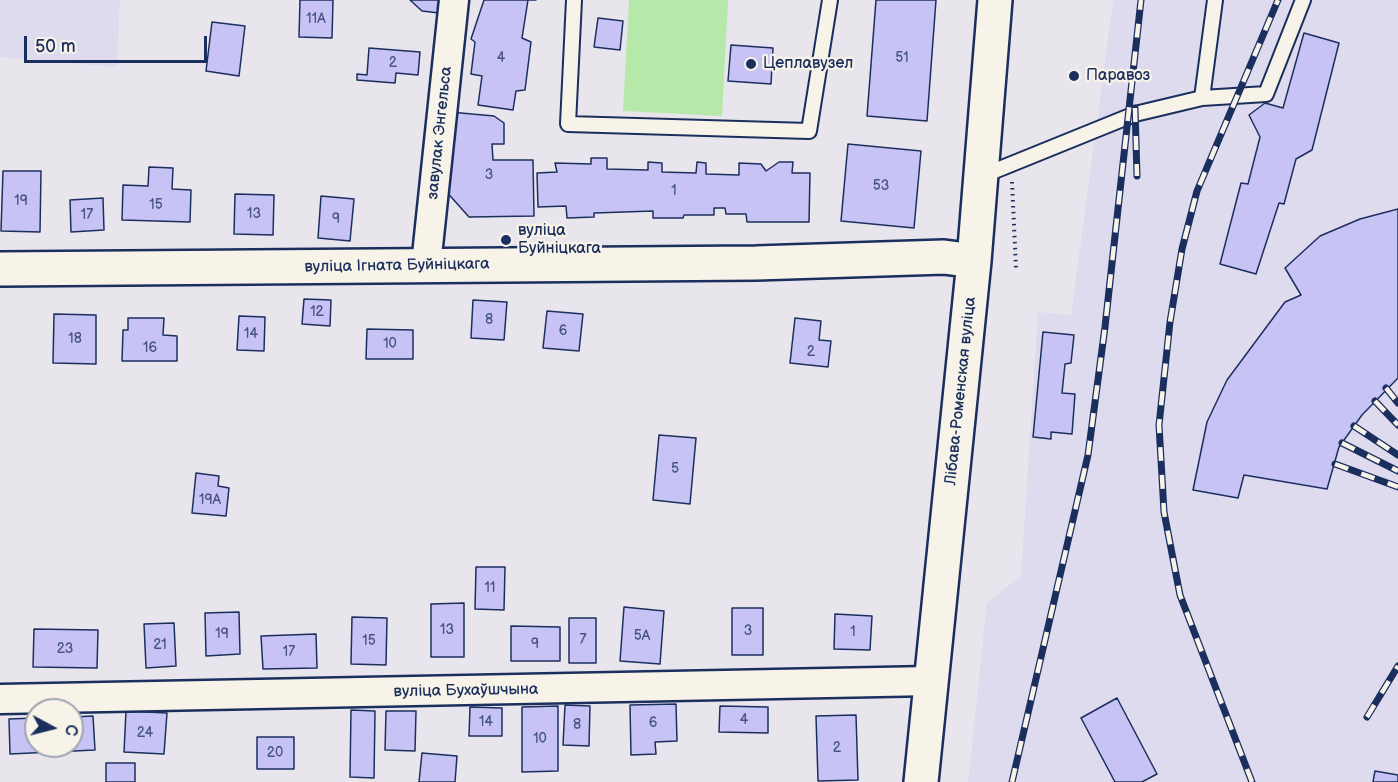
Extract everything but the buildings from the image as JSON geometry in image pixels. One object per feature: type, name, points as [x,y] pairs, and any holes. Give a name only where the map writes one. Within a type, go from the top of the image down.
[{"type":"street","name":"завулак Энгельса","points":[[426,265],[454,0]]},
{"type":"street","name":"Лібава-Роменская вуліца","points":[[921,782],[974,261],[995,0]]},
{"type":"street","name":"вуліца Ігната Буйніцкага","points":[[0,268],[756,263],[944,257],[974,261]]},
{"type":"street","name":"вуліца Бухаўшчына","points":[[0,699],[931,681]]},
{"type":"lane","points":[[574,0],[568,124],[809,131],[830,0]]},
{"type":"lane","points":[[1202,98],[1215,0]]},
{"type":"lane","points":[[980,177],[1135,114],[1202,98],[1266,94],[1303,0]]},
{"type":"path","points":[[1011,164],[1016,268]]},
{"type":"shaded area","points":[[0,0],[120,0],[117,67],[0,57]]},
{"type":"shaded area","points":[[1109,0],[1398,0],[1398,782],[968,782],[987,603],[1021,575],[1038,312],[1071,315],[1113,1]]},
{"type":"green space","points":[[629,0],[728,0],[722,116],[623,111]]},
{"type":"railway","points":[[1012,782],[1088,455],[1105,327],[1141,0]]},
{"type":"railway","points":[[1252,782],[1180,595],[1164,512],[1159,425],[1170,322],[1182,249],[1197,191],[1278,0]]},
{"type":"railway","points":[[1135,108],[1137,176]]},
{"type":"railway","points":[[1386,388],[1398,403]]},
{"type":"railway","points":[[1375,401],[1398,425]]},
{"type":"railway","points":[[1354,426],[1398,455]]},
{"type":"railway","points":[[1342,443],[1398,471]]},
{"type":"railway","points":[[1335,464],[1398,487]]},
{"type":"railway","points":[[1367,717],[1398,666]]},
{"type":"place","name":"Цеплавузел","points":[[751,64]]},
{"type":"place","name":"Паравоз","points":[[1074,76]]},
{"type":"place","name":"вуліца Буйніцкага","points":[[506,240]]}]
